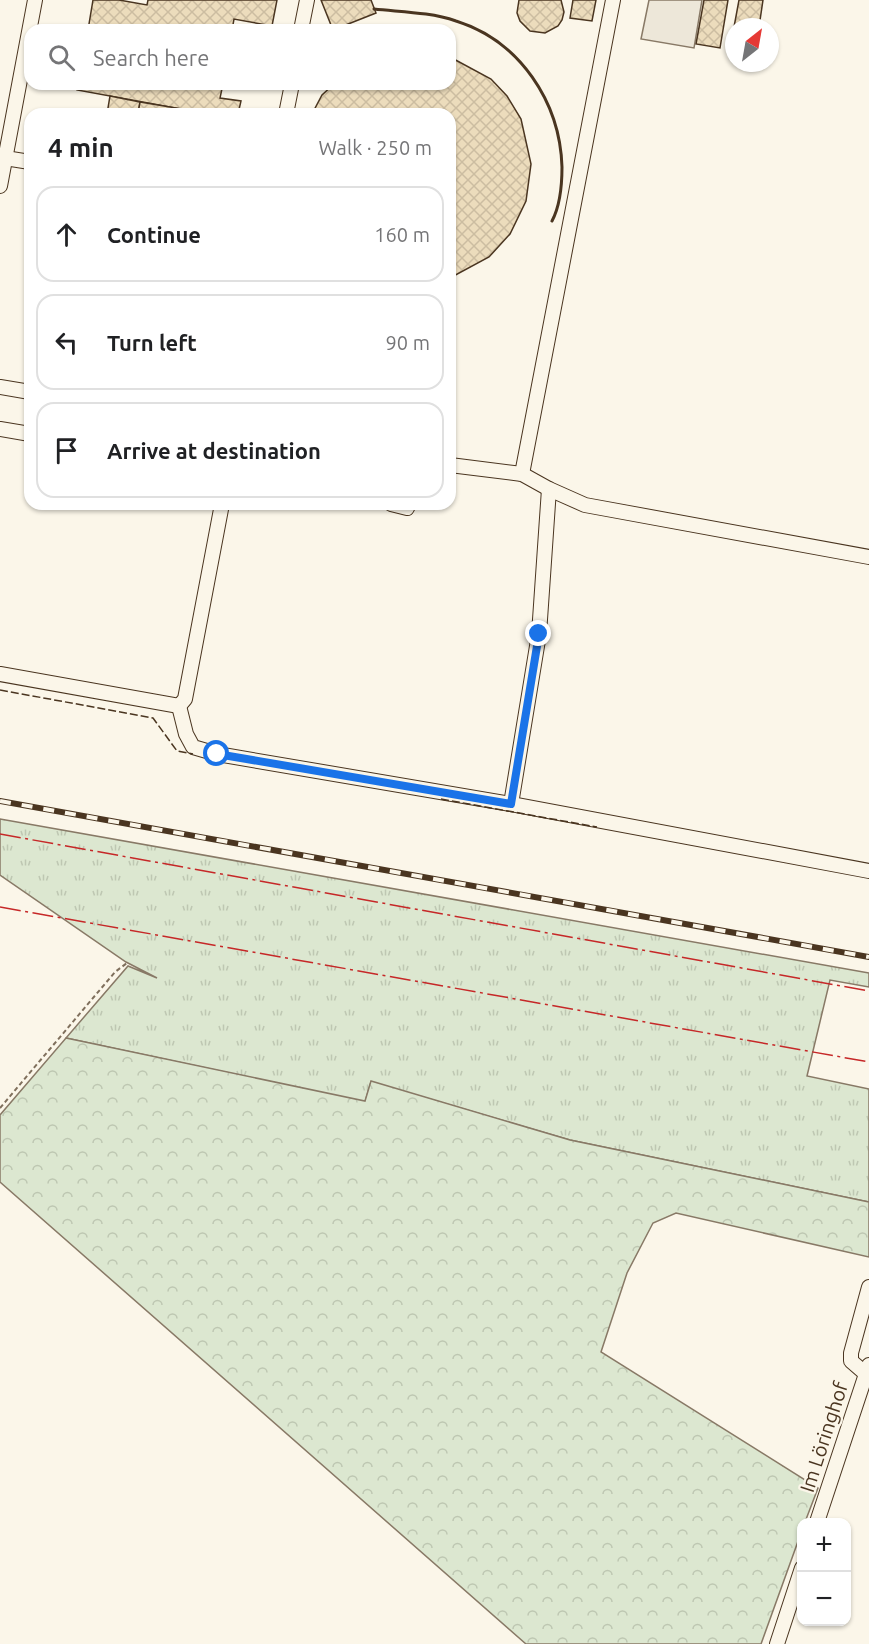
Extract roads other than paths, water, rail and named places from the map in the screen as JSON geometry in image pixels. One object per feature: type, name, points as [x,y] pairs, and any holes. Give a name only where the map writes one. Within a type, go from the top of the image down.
[{"type":"street","points":[[30,24],[35,0]]},
{"type":"street","points":[[302,24],[307,0]]},
{"type":"street","points":[[522,474],[613,0]]},
{"type":"street","points":[[0,186],[24,58]]},
{"type":"street","points":[[287,108],[291,90]]},
{"type":"street","points":[[5,158],[24,161]]},
{"type":"street","points":[[0,387],[24,391]]},
{"type":"street","points":[[0,429],[24,433]]},
{"type":"street","points":[[456,466],[522,474],[585,505],[869,557]]},
{"type":"street","points":[[511,804],[539,634],[549,489]]},
{"type":"street","points":[[179,706],[185,699],[221,510]]},
{"type":"street","points":[[0,674],[179,706]]},
{"type":"street","points":[[179,706],[186,734],[193,747],[217,754],[511,804],[869,871]]},
{"type":"street","points":[[867,1370],[851,1361],[851,1353],[869,1287]]},
{"type":"street","name":"Im Löringhof","points":[[817,1518],[867,1370]]},
{"type":"street","points":[[777,1644],[800,1572]]},
{"type":"railway","points":[[0,801],[869,957]]}]
